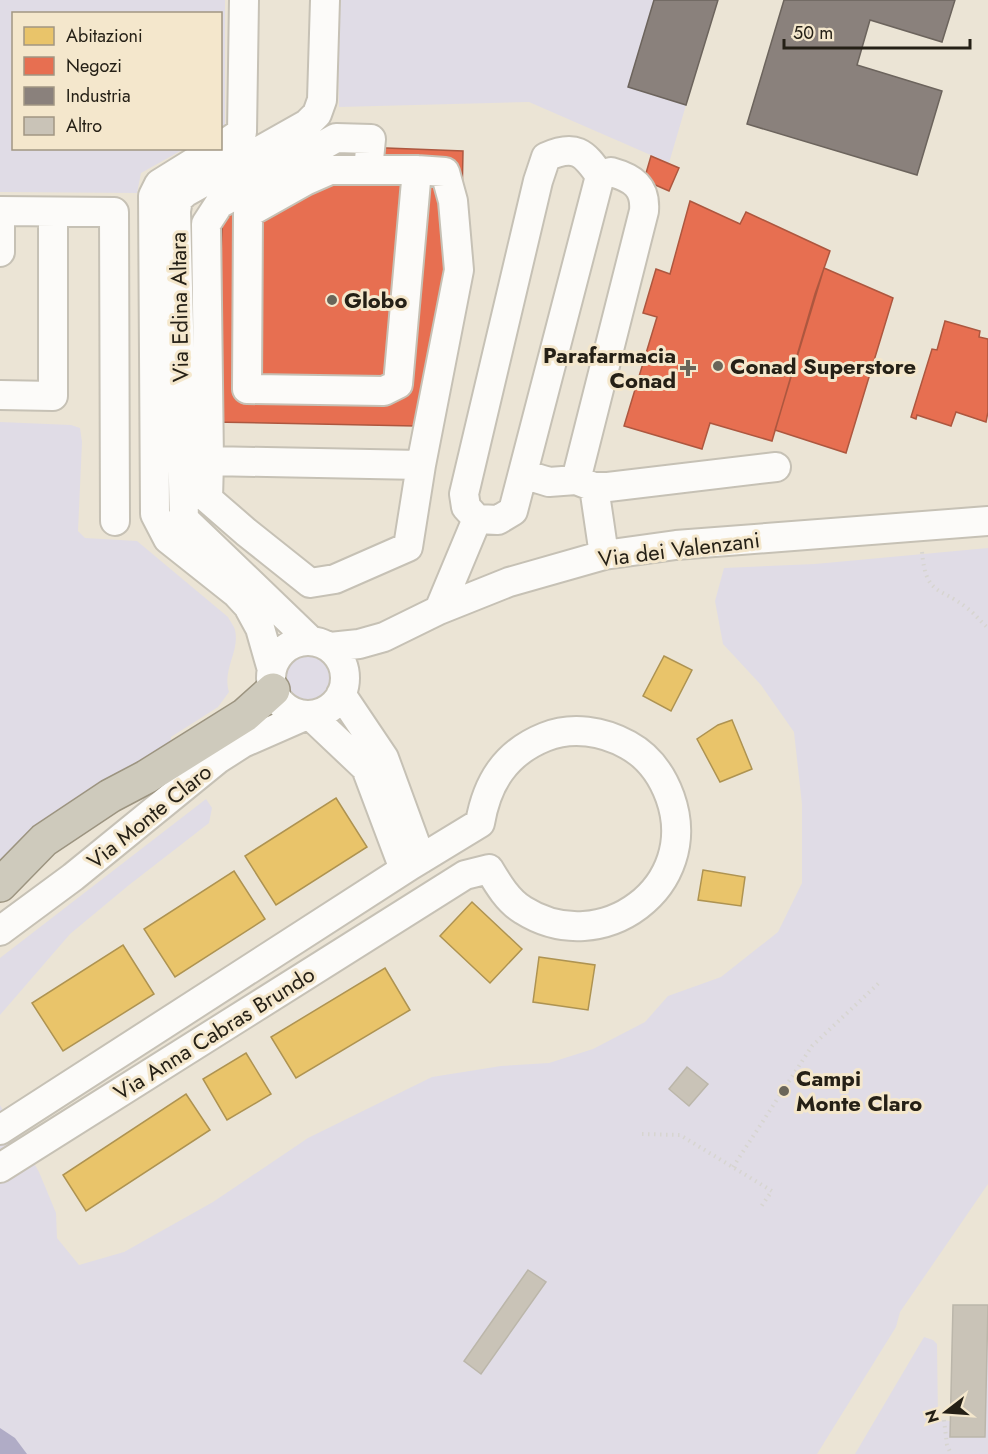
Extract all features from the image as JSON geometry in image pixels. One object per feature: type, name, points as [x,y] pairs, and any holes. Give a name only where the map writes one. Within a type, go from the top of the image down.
[{"type":"highway","points":[[0,885],[44,840],[101,801],[146,777],[245,715],[272,680]]},
{"type":"street","name":"Via Edina Altara","points":[[222,146],[242,132],[244,0]]},
{"type":"street","name":"Via Edina Altara","points":[[272,680],[260,628],[248,606],[236,593],[168,539],[154,514],[168,418],[176,211],[178,199],[186,192],[307,124],[317,114],[322,100],[325,0]]},
{"type":"street","points":[[369,159],[371,139],[336,138],[219,204],[206,224],[208,499],[310,583],[335,579],[408,547],[421,465],[459,270],[453,201],[445,172],[417,170],[369,159],[330,170],[305,181],[248,213],[248,389],[384,391],[398,384],[417,170]]},
{"type":"street","name":"Via Edina Altara","points":[[216,150],[159,184],[153,196],[152,210],[168,418],[184,519],[227,561],[320,644]]},
{"type":"street","points":[[563,150],[579,152],[591,161],[600,176],[513,511],[498,520],[477,519],[466,507],[464,494],[538,181],[546,156],[563,150]]},
{"type":"street","points":[[600,176],[611,172],[634,181],[645,200],[585,483],[604,555]]},
{"type":"street","points":[[0,252],[0,212],[152,210]]},
{"type":"street","points":[[0,395],[53,396],[53,212]]},
{"type":"street","points":[[114,212],[115,521]]},
{"type":"street","points":[[115,418],[168,418]]},
{"type":"street","points":[[209,461],[421,465]]},
{"type":"street","points":[[523,474],[549,482],[585,483],[776,467]]},
{"type":"street","points":[[439,610],[477,519]]},
{"type":"street","name":"Via dei Valenzani","points":[[272,680],[275,660],[290,645],[359,644],[384,637],[439,610],[509,582],[604,555],[676,545],[988,521]]},
{"type":"street","points":[[227,561],[246,532]]},
{"type":"street","name":"Via dei Valenzani","points":[[308,715],[318,714],[332,707],[370,652],[384,637]]},
{"type":"street","points":[[320,644],[343,664],[345,680],[343,691],[384,758],[412,864]]},
{"type":"street","points":[[272,680],[285,707],[299,714],[308,715],[366,768],[428,899]]},
{"type":"street","name":"Via Monte Claro","points":[[0,931],[73,877],[218,759],[243,743],[308,715]]},
{"type":"street","name":"Via Anna Cabras Brundo","points":[[0,1130],[412,864],[480,823],[484,801],[494,779],[507,761],[525,746],[546,736],[569,731],[592,732],[614,738],[634,748],[652,764],[665,783],[674,808],[676,834],[672,860],[660,883],[643,903],[621,918],[596,926],[570,927],[544,922],[521,909],[502,891],[489,869],[465,875],[0,1168]]},
{"type":"path","points":[[922,548],[925,571],[931,586],[966,607],[988,628]]},
{"type":"path","points":[[733,1167],[812,1046],[880,982]]},
{"type":"path","points":[[642,1134],[680,1135],[772,1191],[760,1208]]},
{"type":"path","points":[[944,1420],[947,1445],[951,1454]]},
{"type":"shaded area","points":[[0,0],[225,0],[225,126],[222,128],[222,12],[12,12],[12,150],[182,150],[141,173],[137,193],[0,192]]},
{"type":"shaded area","points":[[337,0],[654,0],[628,86],[686,105],[669,163],[529,102],[339,107]]},
{"type":"shaded area","points":[[0,422],[71,425],[80,428],[82,442],[78,531],[85,538],[137,541],[228,617],[236,638],[228,676],[229,692],[218,707],[171,737],[171,749],[0,865]]},
{"type":"shaded area","points":[[988,548],[988,1184],[900,1312],[896,1327],[817,1454],[0,1454],[0,1105],[39,1172],[56,1213],[57,1238],[79,1265],[124,1252],[213,1202],[308,1138],[432,1077],[501,1066],[549,1063],[593,1049],[645,1022],[668,996],[721,977],[778,932],[802,883],[802,804],[794,732],[761,685],[723,644],[715,601],[724,568],[815,564]]},
{"type":"shaded area","points":[[299,645],[333,655],[340,668],[341,682],[332,702],[320,710],[291,708],[281,698],[281,657]]},
{"type":"shaded area","points":[[206,799],[212,808],[209,823],[70,934],[0,1015],[0,958]]},
{"type":"shaded area","points":[[988,1305],[988,1454],[855,1454],[924,1337],[937,1344],[938,1419],[950,1421],[950,1437],[985,1437]]},
{"type":"shaded area","points":[[0,1428],[15,1438],[27,1454],[0,1454]]},
{"type":"building: Abitazioni","points":[[664,656],[692,670],[671,711],[643,696]]},
{"type":"building: Abitazioni","points":[[732,720],[752,769],[720,782],[697,739],[718,725]]},
{"type":"building: Abitazioni","points":[[336,798],[367,847],[276,905],[245,856]]},
{"type":"building: Abitazioni","points":[[703,870],[745,877],[741,906],[698,900]]},
{"type":"building: Abitazioni","points":[[234,871],[265,919],[175,977],[144,929]]},
{"type":"building: Abitazioni","points":[[472,902],[522,949],[490,983],[440,936]]},
{"type":"building: Abitazioni","points":[[123,945],[154,994],[63,1051],[32,1003]]},
{"type":"building: Abitazioni","points":[[539,957],[595,965],[588,1010],[533,1002]]},
{"type":"building: Abitazioni","points":[[385,968],[410,1010],[296,1078],[271,1037]]},
{"type":"building: Abitazioni","points":[[246,1053],[271,1094],[227,1120],[203,1079]]},
{"type":"building: Abitazioni","points":[[186,1094],[210,1130],[86,1211],[63,1175]]},
{"type":"building: Negozi","name":"Globo","points":[[335,146],[463,151],[462,201],[415,426],[213,422],[223,212]]},
{"type":"building: Negozi","points":[[651,156],[679,168],[669,191],[644,180]]},
{"type":"building: Negozi","name":"Conad Superstore","points":[[690,201],[740,224],[746,212],[830,251],[772,441],[710,423],[702,449],[624,426],[657,317],[643,313],[656,269],[670,274]]},
{"type":"building: Negozi","points":[[824,268],[893,298],[846,453],[775,430]]},
{"type":"building: Negozi","points":[[945,321],[980,331],[979,337],[988,339],[986,422],[956,412],[951,426],[917,415],[916,419],[911,417],[932,349],[937,350]]},
{"type":"building: Industria","points":[[654,0],[718,0],[686,105],[628,87]]},
{"type":"building: Industria","points":[[784,0],[955,0],[942,42],[870,20],[857,65],[942,91],[917,175],[747,124]]},
{"type":"building: Altro","points":[[687,1067],[708,1084],[689,1106],[669,1089]]},
{"type":"building: Altro","points":[[528,1270],[546,1282],[481,1374],[464,1361]]},
{"type":"building: Altro","points":[[953,1305],[988,1305],[985,1437],[950,1437]]},
{"type":"place","name":"Globo","points":[[332,300]]},
{"type":"place","name":"Conad Superstore","points":[[718,366]]},
{"type":"place","name":"Parafarmacia Conad","points":[[688,368]]},
{"type":"place","name":"Campi Monte Claro","points":[[784,1091]]}]
